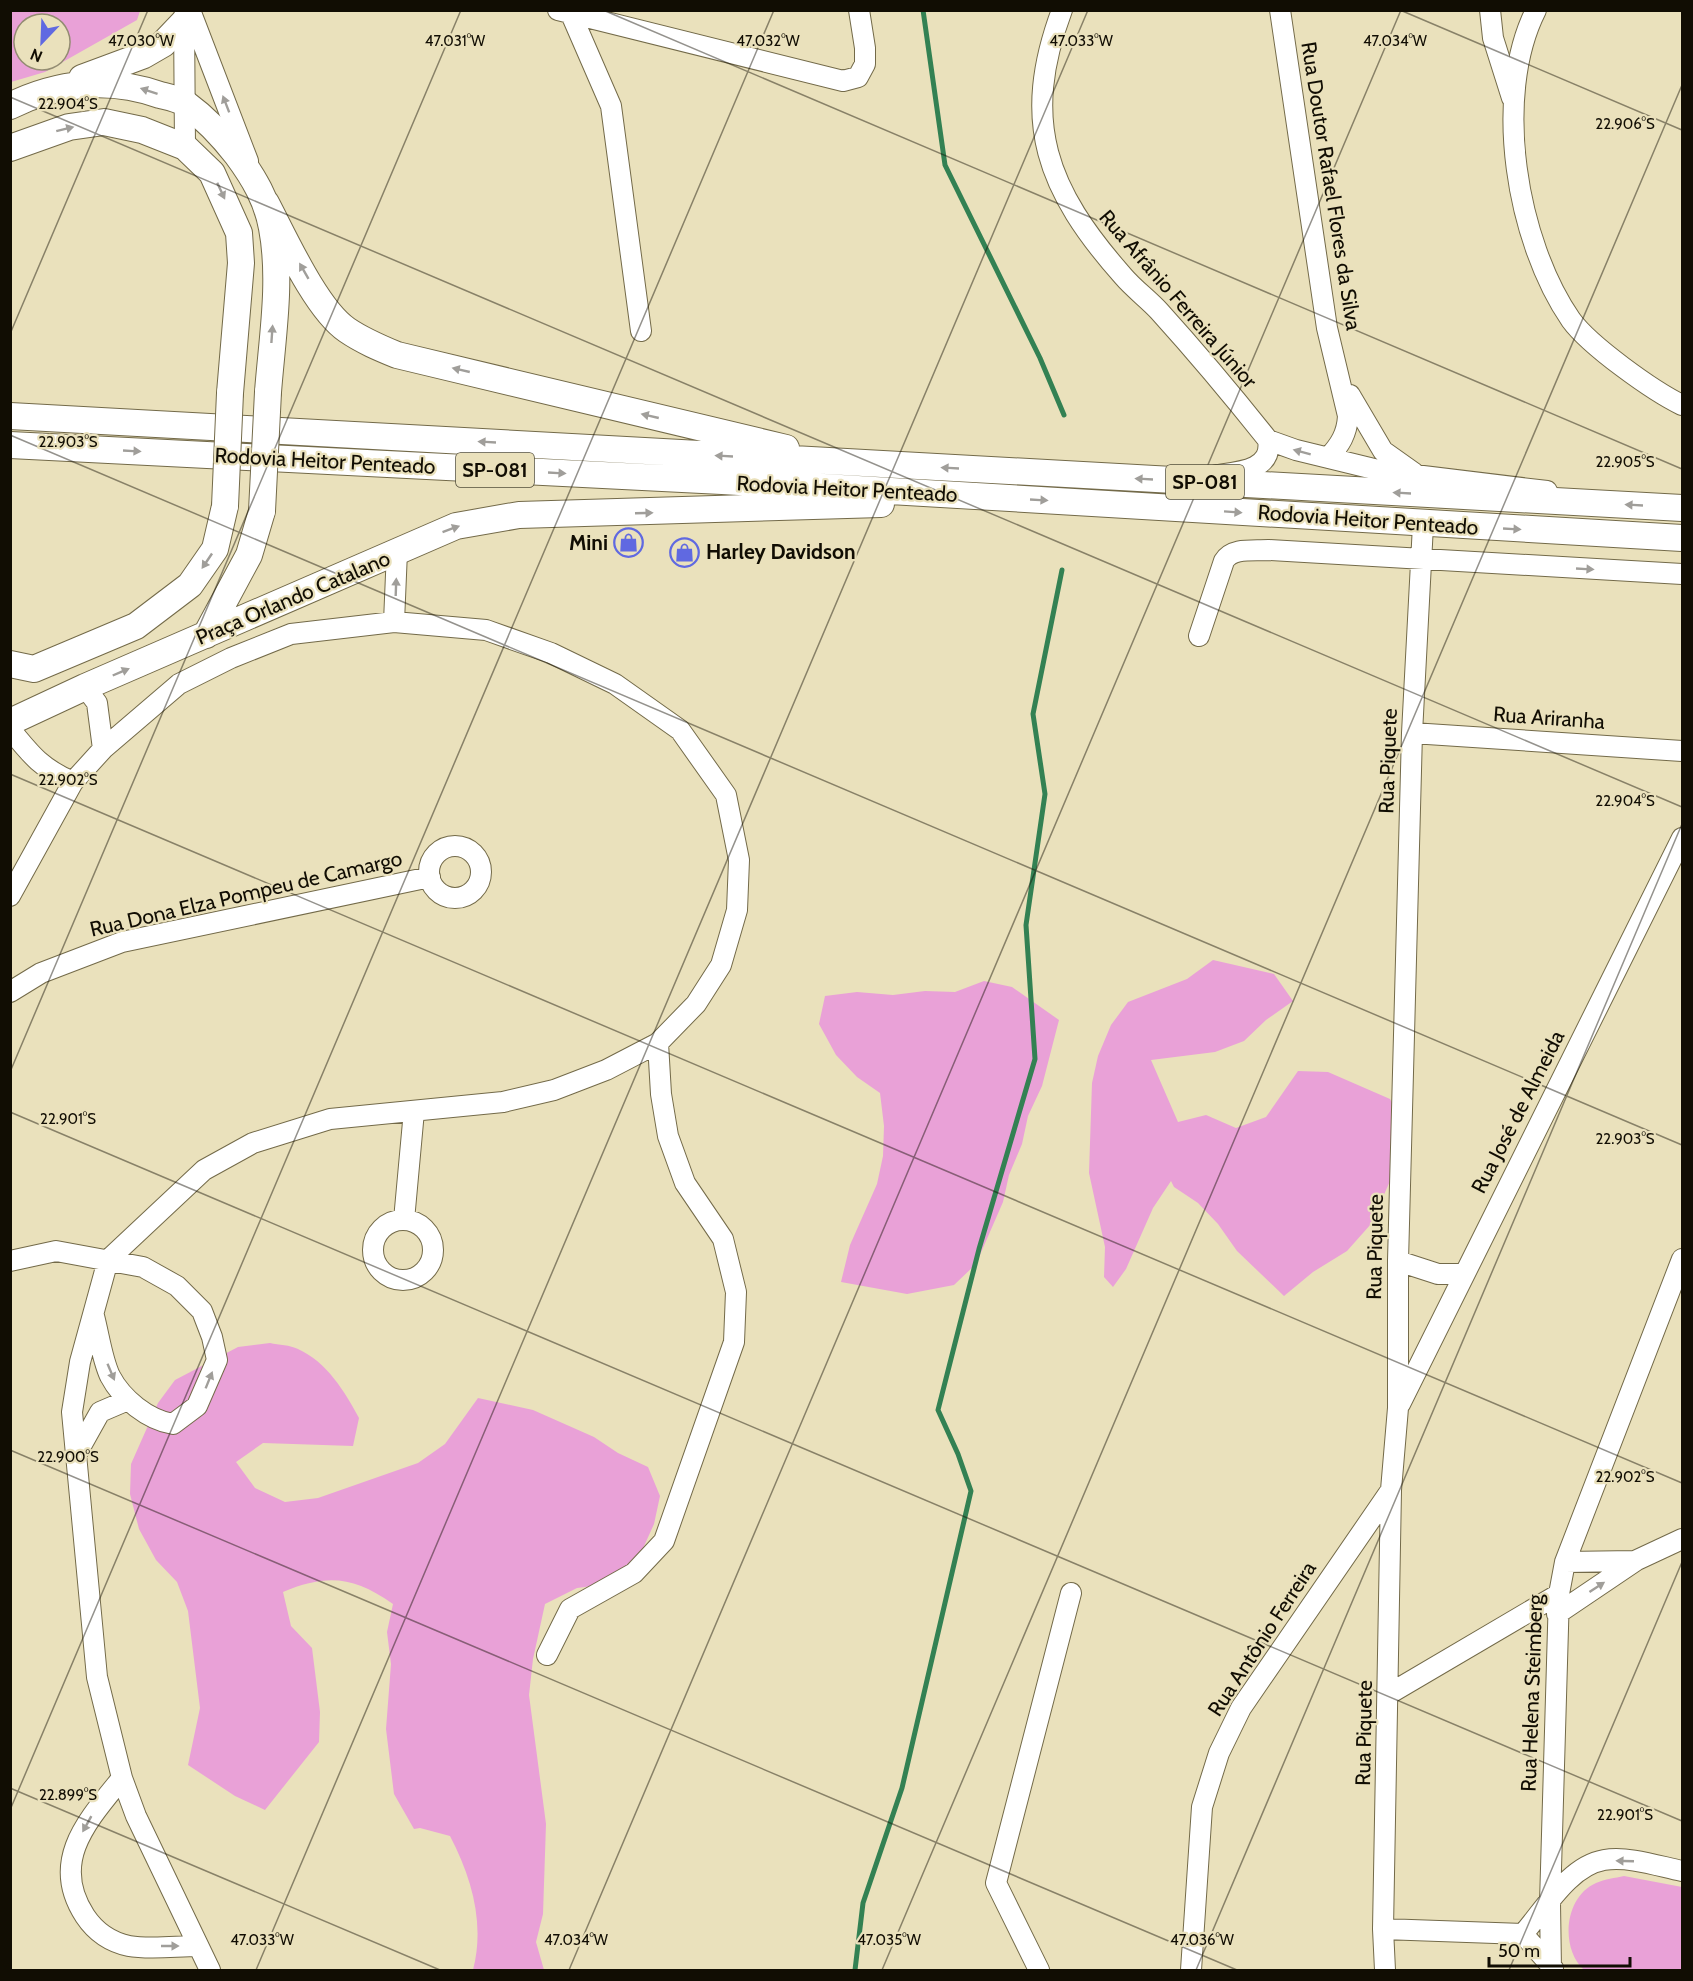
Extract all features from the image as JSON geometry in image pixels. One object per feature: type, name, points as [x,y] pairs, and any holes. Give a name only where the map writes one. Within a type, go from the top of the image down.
[{"type":"main road","points":[[10,106],[144,55],[163,44],[186,15]]},
{"type":"main road","points":[[63,86],[112,84],[141,88],[184,103],[226,141],[254,178],[325,309],[346,329],[397,355],[850,463]]},
{"type":"main road","points":[[10,148],[69,127],[104,122],[142,130],[184,147],[212,173],[239,233],[241,263],[225,506],[215,549],[190,585],[136,626],[18,670]]},
{"type":"main road","points":[[206,635],[249,555],[262,511],[275,300],[274,251],[266,202]]},
{"type":"main road","points":[[10,408],[45,417]]},
{"type":"main road","name":"Rodovia Heitor Penteado","points":[[10,416],[1683,508]]},
{"type":"main road","name":"Rodovia Heitor Penteado","points":[[14,448],[980,497],[1423,525],[1683,538]]},
{"type":"main road","points":[[397,551],[456,526],[519,515],[835,507],[980,497]]},
{"type":"main road","name":"Praça Orlando Catalano","points":[[10,722],[397,551]]},
{"type":"street","points":[[564,12],[625,19],[843,81],[858,77],[865,64],[859,10]]},
{"type":"street","name":"Rua Afrânio Ferreira Júnior","points":[[1062,10],[1052,38],[1043,82],[1043,124],[1049,160],[1060,191],[1079,223],[1124,278],[1157,308],[1268,440]]},
{"type":"street","name":"Rua Doutor Rafael Flores da Silva","points":[[1280,10],[1327,328],[1348,416],[1347,430],[1341,443],[1328,458]]},
{"type":"street","points":[[1490,10],[1493,38],[1513,100]]},
{"type":"street","points":[[1536,10],[1529,23],[1513,100],[1515,150],[1522,197],[1534,243],[1554,291],[1573,322],[1617,363],[1683,405]]},
{"type":"street","points":[[564,12],[611,106],[641,331]]},
{"type":"street","points":[[184,147],[186,15]]},
{"type":"street","points":[[186,15],[254,178]]},
{"type":"street","name":"Rua Doutor Rafael Flores da Silva","points":[[1336,369],[1370,433],[1383,451],[1419,476]]},
{"type":"street","points":[[1181,481],[1258,466],[1267,457],[1268,440],[1328,458],[1419,476],[1521,486],[1586,503]]},
{"type":"street","name":"Rua Piquete","points":[[1385,1971],[1383,1929],[1391,1490],[1398,1408],[1398,1261],[1412,733],[1423,525]]},
{"type":"street","points":[[1199,636],[1224,561],[1231,553],[1269,550],[1683,574]]},
{"type":"street","name":"Praça Orlando Catalano","points":[[10,896],[73,782],[103,749],[179,684],[231,658],[291,634],[394,622],[397,551]]},
{"type":"street","points":[[210,1971],[136,1816],[122,1778],[97,1677],[72,1412],[80,1362],[108,1260],[204,1170],[253,1143],[330,1119],[503,1102],[554,1090],[606,1071],[658,1043],[696,1004],[721,965],[737,910],[739,860],[726,795],[680,730],[615,684],[551,653],[486,630],[394,622]]},
{"type":"street","points":[[85,687],[97,703],[103,749]]},
{"type":"street","points":[[10,729],[33,758],[51,773],[73,782]]},
{"type":"street","name":"Rua Ariranha","points":[[1412,733],[1683,751]]},
{"type":"street","name":"Rua José de Almeida","points":[[1398,1408],[1683,838]]},
{"type":"street","name":"Rua Dona Elza Pompeu de Camargo","points":[[10,992],[41,973],[122,942],[430,877]]},
{"type":"street","points":[[547,1655],[570,1609],[634,1574],[664,1541],[734,1341],[736,1292],[726,1250],[723,1239],[685,1183],[668,1136],[661,1094],[658,1043]]},
{"type":"street","points":[[404,1220],[414,1111]]},
{"type":"street","points":[[10,1261],[56,1251],[143,1267],[177,1286],[202,1311],[212,1337],[217,1360],[197,1406],[173,1424],[160,1422],[128,1400],[110,1376],[94,1316]]},
{"type":"street","name":"Rua Helena Steimberg","points":[[1552,1968],[1550,1903],[1558,1604],[1565,1562],[1683,1259]]},
{"type":"street","points":[[1398,1261],[1438,1274],[1464,1274]]},
{"type":"street","points":[[75,1457],[100,1412],[128,1400]]},
{"type":"street","name":"Rua Antônio Ferreira","points":[[1191,1971],[1202,1807],[1219,1753],[1241,1708],[1391,1490]]},
{"type":"street","points":[[1389,1694],[1637,1560],[1683,1539]]},
{"type":"street","points":[[1565,1562],[1637,1560]]},
{"type":"street","points":[[1039,1971],[996,1883],[1071,1593]]},
{"type":"street","points":[[122,1778],[90,1818],[75,1847],[69,1878],[81,1909],[96,1932],[129,1946],[198,1946]]},
{"type":"street","points":[[1523,1934],[1577,1872],[1604,1860],[1637,1861],[1683,1871]]},
{"type":"street","points":[[1383,1929],[1523,1934],[1552,1968]]},
{"type":"shaded area","points":[[11,10],[140,10],[137,20],[72,57],[72,12],[12,12],[12,72],[45,72],[11,82]]},
{"type":"shaded area","points":[[1213,960],[1274,974],[1293,1001],[1266,1020],[1244,1041],[1215,1052],[1151,1060],[1178,1122],[1206,1115],[1236,1128],[1266,1117],[1298,1071],[1328,1072],[1390,1099],[1406,1130],[1398,1163],[1371,1224],[1347,1251],[1313,1272],[1284,1296],[1237,1251],[1218,1224],[1198,1203],[1174,1187],[1171,1181],[1153,1208],[1126,1269],[1113,1287],[1104,1277],[1105,1247],[1089,1173],[1092,1083],[1098,1056],[1111,1025],[1128,1002],[1187,979]]},
{"type":"shaded area","points":[[984,981],[1012,987],[1059,1020],[1042,1086],[1028,1116],[1022,1144],[1009,1175],[1003,1202],[976,1264],[954,1285],[907,1294],[841,1282],[850,1245],[877,1184],[883,1156],[884,1126],[880,1093],[857,1077],[836,1055],[819,1024],[825,996],[857,992],[893,995],[925,991],[955,992]]},
{"type":"shaded area","points":[[270,1343],[295,1348],[318,1362],[341,1388],[359,1418],[353,1446],[263,1443],[236,1462],[255,1488],[285,1502],[318,1498],[418,1463],[445,1444],[478,1398],[533,1410],[594,1437],[618,1453],[648,1467],[660,1496],[654,1524],[640,1555],[609,1584],[577,1588],[545,1604],[533,1659],[529,1695],[546,1824],[543,1914],[536,1942],[544,1970],[473,1970],[478,1936],[477,1918],[470,1885],[458,1852],[450,1836],[420,1828],[414,1829],[394,1794],[386,1729],[391,1664],[387,1632],[393,1604],[379,1595],[352,1583],[340,1581],[313,1582],[283,1592],[291,1626],[312,1648],[320,1712],[319,1742],[265,1810],[235,1796],[188,1765],[200,1708],[188,1611],[177,1582],[156,1560],[139,1529],[130,1494],[131,1464],[158,1403],[175,1380],[238,1347]]},
{"type":"shaded area","points":[[1624,1876],[1682,1887],[1682,1970],[1584,1970],[1576,1961],[1571,1949],[1569,1924],[1577,1899],[1596,1883]]},
{"type":"waterway","points":[[923,10],[945,165],[1040,358],[1064,415]]},
{"type":"waterway","points":[[855,1970],[863,1903],[902,1788],[971,1491],[958,1454],[938,1410],[979,1249],[1035,1059],[1026,925],[1045,794],[1033,714],[1062,570]]},
{"type":"place","name":"Mini","points":[[629,543]]},
{"type":"place","name":"Harley Davidson","points":[[685,552]]}]
